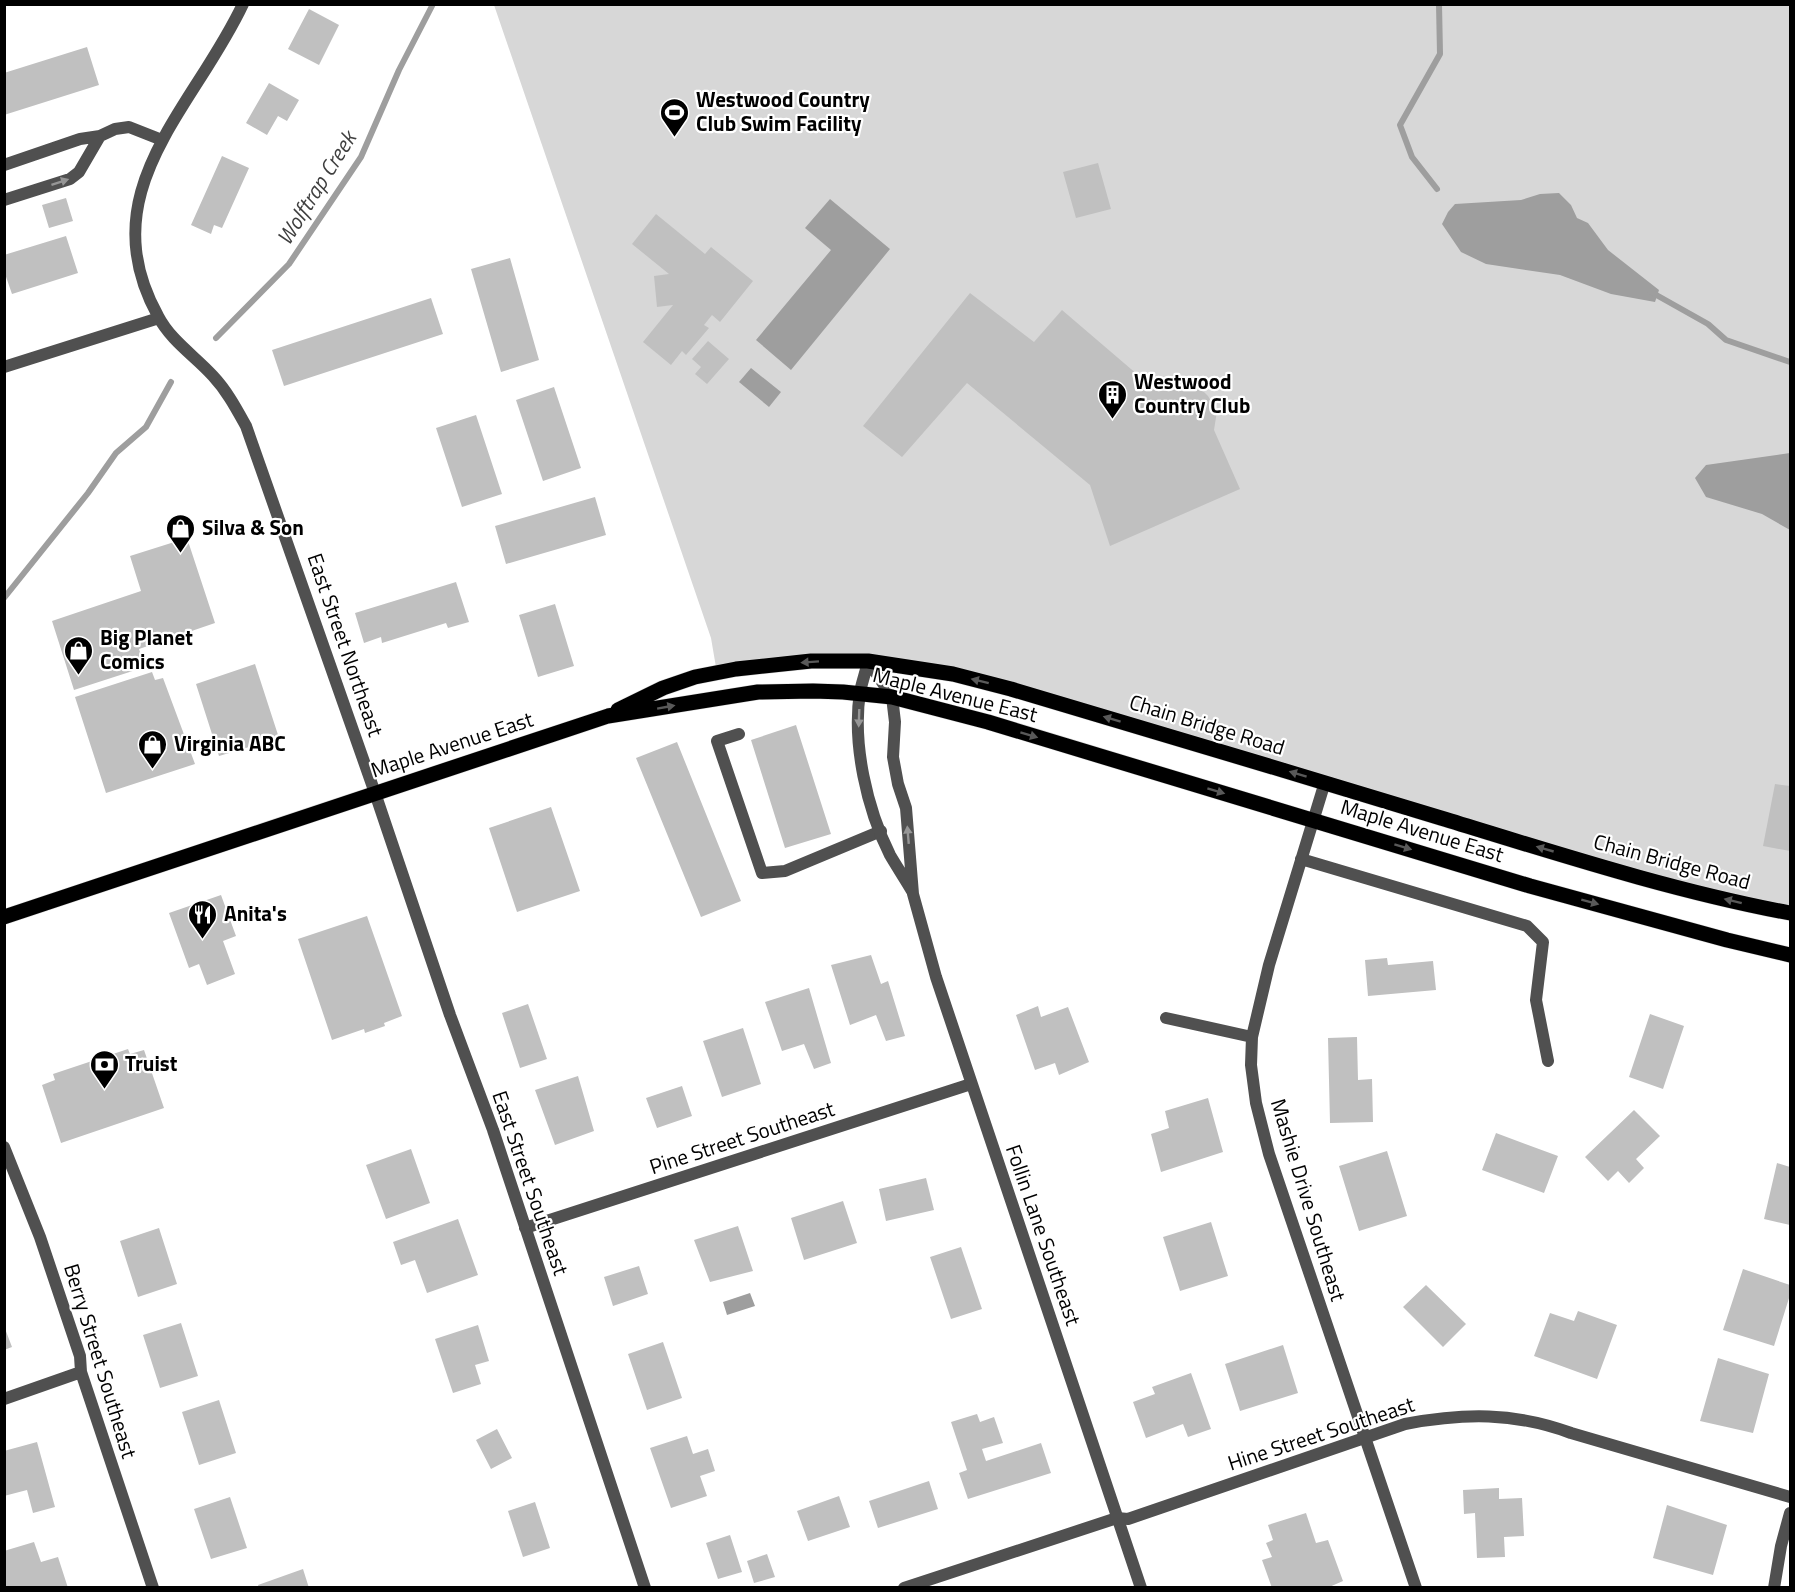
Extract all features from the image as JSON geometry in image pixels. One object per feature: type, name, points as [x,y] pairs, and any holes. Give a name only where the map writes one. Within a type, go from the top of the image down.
[{"type":"main road","name":"Chain Bridge Road","points":[[608,716],[663,688],[695,677],[736,669],[811,662],[868,661],[953,674],[1011,688],[1663,883],[1791,914]]},
{"type":"main road","name":"Maple Avenue East","points":[[4,917],[608,716],[758,692],[813,691],[892,697],[988,722],[1530,886],[1727,940],[1791,955]]},
{"type":"street","name":"East Street Northeast","points":[[243,4],[232,27],[199,78],[145,174],[137,203],[135,232],[137,261],[142,280],[159,318],[176,340],[214,376],[232,399],[246,426],[375,793]]},
{"type":"street","points":[[4,165],[80,139],[100,136],[115,129],[129,127],[162,141]]},
{"type":"street","points":[[4,200],[70,179],[79,172],[100,136]]},
{"type":"street","points":[[4,367],[159,318]]},
{"type":"street","name":"Follin Lane Southeast","points":[[868,661],[860,693],[859,732],[865,784],[890,854],[913,894]]},
{"type":"street","name":"Follin Lane Southeast","points":[[868,661],[892,697],[895,722],[893,757],[897,784],[906,808],[913,894],[936,976],[1141,1587]]},
{"type":"street","points":[[739,734],[717,741],[762,873],[785,871],[881,831]]},
{"type":"street","name":"Mashie Drive Southeast","points":[[1325,782],[1269,965],[1252,1037],[1251,1065],[1256,1103],[1269,1154],[1416,1587]]},
{"type":"street","name":"East Street Southeast","points":[[375,793],[525,1228],[645,1587]]},
{"type":"street","points":[[1301,859],[1527,926],[1543,942],[1536,1000],[1548,1061]]},
{"type":"street","points":[[1166,1018],[1252,1037]]},
{"type":"street","name":"Pine Street Southeast","points":[[525,1228],[971,1084]]},
{"type":"street","name":"Berry Street Southeast","points":[[4,1147],[40,1237],[80,1356],[81,1372],[153,1587]]},
{"type":"street","points":[[4,1400],[81,1372]]},
{"type":"street","name":"Hine Street Southeast","points":[[904,1587],[1117,1518],[1128,1519],[1405,1424],[1441,1417],[1476,1415],[1512,1417],[1547,1424],[1791,1497]]},
{"type":"street","points":[[1774,1587],[1781,1546],[1791,1513]]},
{"type":"shaded area","name":"Westwood Country Club","points":[[494,5],[1790,5],[1790,913],[1011,689],[868,661],[717,673],[711,638]]},
{"type":"shaded area","points":[[1559,193],[1571,205],[1577,218],[1588,223],[1608,250],[1659,290],[1655,302],[1611,294],[1560,275],[1486,264],[1461,252],[1442,224],[1455,204],[1521,200],[1540,194]]},
{"type":"shaded area","points":[[830,199],[890,249],[791,370],[756,340],[831,250],[805,228]]},
{"type":"shaded area","points":[[751,368],[781,392],[769,407],[739,382]]},
{"type":"shaded area","points":[[1790,453],[1790,530],[1762,514],[1706,497],[1695,478],[1706,465]]},
{"type":"shaded area","points":[[750,1293],[755,1306],[727,1315],[723,1302]]},
{"type":"building","points":[[309,9],[339,25],[319,65],[288,49]]},
{"type":"building","points":[[87,47],[99,85],[4,115],[4,73]]},
{"type":"building","points":[[269,83],[299,100],[287,121],[278,116],[267,135],[246,123]]},
{"type":"building","points":[[222,156],[249,168],[222,228],[214,225],[211,234],[191,225]]},
{"type":"building","points":[[1098,163],[1111,209],[1076,218],[1063,172]]},
{"type":"building","points":[[66,198],[73,221],[49,228],[42,205]]},
{"type":"building","points":[[656,214],[705,254],[711,247],[753,281],[720,322],[712,315],[704,325],[709,328],[686,355],[682,351],[671,365],[643,342],[673,305],[657,307],[654,276],[669,274],[632,244]]},
{"type":"building","points":[[66,236],[78,273],[12,294],[4,271],[4,255]]},
{"type":"building","points":[[510,258],[539,360],[501,372],[471,269]]},
{"type":"building","name":"Westwood Country Club","points":[[970,293],[1034,342],[1062,310],[1152,387],[1179,380],[1196,384],[1208,396],[1217,411],[1214,430],[1240,489],[1110,546],[1090,485],[967,383],[902,457],[863,426]]},
{"type":"building","points":[[431,298],[443,334],[284,386],[272,350]]},
{"type":"building","points":[[708,341],[729,359],[707,384],[695,374],[701,367],[692,359]]},
{"type":"building","points":[[554,387],[581,468],[543,481],[516,400]]},
{"type":"building","points":[[476,415],[502,494],[462,507],[436,428]]},
{"type":"building","points":[[595,497],[606,535],[506,564],[495,526]]},
{"type":"building","points":[[187,538],[215,623],[139,649],[145,667],[74,690],[52,621],[141,591],[130,556]]},
{"type":"building","points":[[456,582],[469,622],[448,628],[446,623],[382,643],[381,637],[364,643],[355,613]]},
{"type":"building","points":[[555,604],[574,666],[538,677],[519,615]]},
{"type":"building","points":[[255,664],[279,738],[219,756],[196,684]]},
{"type":"building","points":[[152,672],[155,680],[163,678],[195,764],[106,793],[75,697]]},
{"type":"building","points":[[796,725],[831,834],[785,848],[751,740]]},
{"type":"building","points":[[677,742],[741,901],[701,917],[636,758]]},
{"type":"building","points":[[1775,784],[1790,786],[1790,851],[1763,846]]},
{"type":"building","points":[[551,807],[580,891],[517,912],[489,828]]},
{"type":"building","name":"Anita's","points":[[221,895],[236,936],[223,941],[235,974],[207,985],[199,964],[189,968],[169,913]]},
{"type":"building","points":[[367,916],[402,1016],[384,1023],[385,1026],[365,1033],[364,1029],[332,1040],[298,939]]},
{"type":"building","points":[[871,955],[881,984],[888,981],[905,1036],[886,1041],[876,1015],[850,1025],[831,965]]},
{"type":"building","points":[[1387,958],[1388,965],[1433,961],[1436,990],[1368,996],[1365,960]]},
{"type":"building","points":[[809,988],[831,1063],[814,1069],[804,1044],[782,1051],[765,1002]]},
{"type":"building","points":[[528,1004],[547,1059],[520,1068],[502,1013]]},
{"type":"building","points":[[1038,1006],[1041,1017],[1068,1007],[1089,1062],[1059,1075],[1055,1063],[1035,1070],[1016,1015]]},
{"type":"building","points":[[1650,1014],[1684,1026],[1663,1089],[1629,1077]]},
{"type":"building","points":[[743,1028],[761,1084],[722,1097],[703,1041]]},
{"type":"building","points":[[1357,1037],[1358,1080],[1372,1079],[1373,1122],[1330,1123],[1328,1038]]},
{"type":"building","points":[[128,1049],[130,1054],[144,1050],[164,1108],[61,1143],[42,1085],[55,1080],[53,1074]]},
{"type":"building","points":[[578,1076],[594,1131],[555,1145],[535,1090]]},
{"type":"building","points":[[682,1086],[692,1116],[657,1128],[646,1098]]},
{"type":"building","points":[[1208,1098],[1223,1152],[1161,1172],[1151,1134],[1169,1128],[1165,1111]]},
{"type":"building","points":[[1634,1110],[1660,1136],[1636,1159],[1644,1168],[1629,1183],[1618,1171],[1608,1181],[1585,1157]]},
{"type":"building","points":[[1496,1133],[1558,1156],[1544,1193],[1482,1170]]},
{"type":"building","points":[[411,1149],[430,1203],[386,1219],[366,1165]]},
{"type":"building","points":[[1387,1151],[1407,1216],[1359,1231],[1339,1166]]},
{"type":"building","points":[[1777,1163],[1790,1167],[1790,1225],[1764,1219]]},
{"type":"building","points":[[926,1178],[934,1210],[886,1221],[879,1189]]},
{"type":"building","points":[[843,1201],[857,1243],[804,1260],[791,1218]]},
{"type":"building","points":[[458,1219],[478,1275],[427,1293],[415,1260],[401,1265],[393,1242]]},
{"type":"building","points":[[1211,1222],[1228,1276],[1180,1291],[1163,1237]]},
{"type":"building","points":[[738,1226],[753,1271],[710,1282],[694,1240]]},
{"type":"building","points":[[159,1228],[177,1284],[138,1297],[120,1241]]},
{"type":"building","points":[[961,1247],[982,1309],[951,1319],[930,1257]]},
{"type":"building","points":[[639,1266],[648,1294],[613,1306],[604,1277]]},
{"type":"building","points":[[1743,1269],[1790,1285],[1790,1295],[1774,1346],[1723,1330]]},
{"type":"building","points":[[1426,1285],[1466,1324],[1443,1347],[1403,1307]]},
{"type":"building","points":[[1578,1311],[1617,1325],[1597,1379],[1534,1356],[1550,1313],[1574,1321]]},
{"type":"building","points":[[181,1323],[198,1376],[160,1388],[143,1335]]},
{"type":"building","points":[[478,1325],[489,1361],[475,1365],[481,1384],[453,1393],[435,1339]]},
{"type":"building","points":[[4,1326],[12,1347],[4,1350]]},
{"type":"building","points":[[663,1342],[682,1398],[647,1410],[628,1354]]},
{"type":"building","points":[[1283,1345],[1298,1393],[1240,1411],[1225,1364]]},
{"type":"building","points":[[1718,1358],[1769,1374],[1753,1433],[1700,1421]]},
{"type":"building","points":[[1191,1373],[1211,1429],[1188,1437],[1183,1424],[1146,1438],[1133,1402],[1155,1394],[1152,1387]]},
{"type":"building","points":[[219,1400],[236,1453],[199,1465],[182,1412]]},
{"type":"building","points":[[977,1414],[980,1422],[994,1417],[1003,1443],[982,1449],[986,1461],[1041,1443],[1051,1473],[968,1499],[959,1473],[967,1470],[951,1422]]},
{"type":"building","points":[[497,1429],[512,1458],[491,1469],[476,1440]]},
{"type":"building","points":[[687,1436],[693,1454],[708,1449],[715,1471],[700,1476],[707,1496],[671,1508],[650,1448]]},
{"type":"building","points":[[37,1442],[55,1507],[33,1513],[27,1490],[4,1496],[4,1451]]},
{"type":"building","points":[[929,1481],[938,1509],[878,1528],[869,1501]]},
{"type":"building","points":[[1499,1488],[1499,1499],[1522,1498],[1524,1536],[1504,1537],[1505,1557],[1477,1558],[1475,1513],[1464,1514],[1463,1490]]},
{"type":"building","points":[[839,1496],[850,1527],[808,1541],[797,1511]]},
{"type":"building","points":[[230,1497],[247,1548],[211,1559],[194,1509]]},
{"type":"building","points":[[535,1502],[550,1548],[523,1557],[508,1511]]},
{"type":"building","points":[[1667,1505],[1727,1525],[1713,1575],[1653,1558]]},
{"type":"building","points":[[1306,1513],[1316,1543],[1328,1540],[1343,1581],[1327,1588],[1272,1588],[1262,1560],[1272,1557],[1266,1543],[1273,1540],[1268,1525]]},
{"type":"building","points":[[730,1535],[742,1572],[718,1579],[706,1543]]},
{"type":"building","points":[[34,1542],[41,1562],[58,1557],[68,1588],[4,1588],[4,1551]]},
{"type":"building","points":[[767,1554],[775,1577],[754,1583],[747,1561]]},
{"type":"building","points":[[303,1569],[309,1588],[259,1588],[258,1585]]},
{"type":"waterway","name":"Wolftrap Creek","points":[[216,338],[289,264],[361,157],[399,70],[433,4]]},
{"type":"waterway","points":[[1437,189],[1412,157],[1400,125],[1440,54],[1439,4]]},
{"type":"waterway","points":[[1651,292],[1708,324],[1726,340],[1790,362]]},
{"type":"waterway","name":"Wolftrap Creek","points":[[4,598],[88,493],[116,453],[146,427],[171,382]]},
{"type":"place","name":"Westwood Country Club Swim Facility","points":[[675,138]]},
{"type":"place","name":"Westwood Country Club","points":[[1113,420]]},
{"type":"place","name":"Silva & Son","points":[[181,554]]},
{"type":"place","name":"Big Planet Comics","points":[[79,676]]},
{"type":"place","name":"Virginia ABC","points":[[153,770]]},
{"type":"place","name":"Anita's","points":[[203,940]]},
{"type":"place","name":"Truist","points":[[104,1090]]}]
